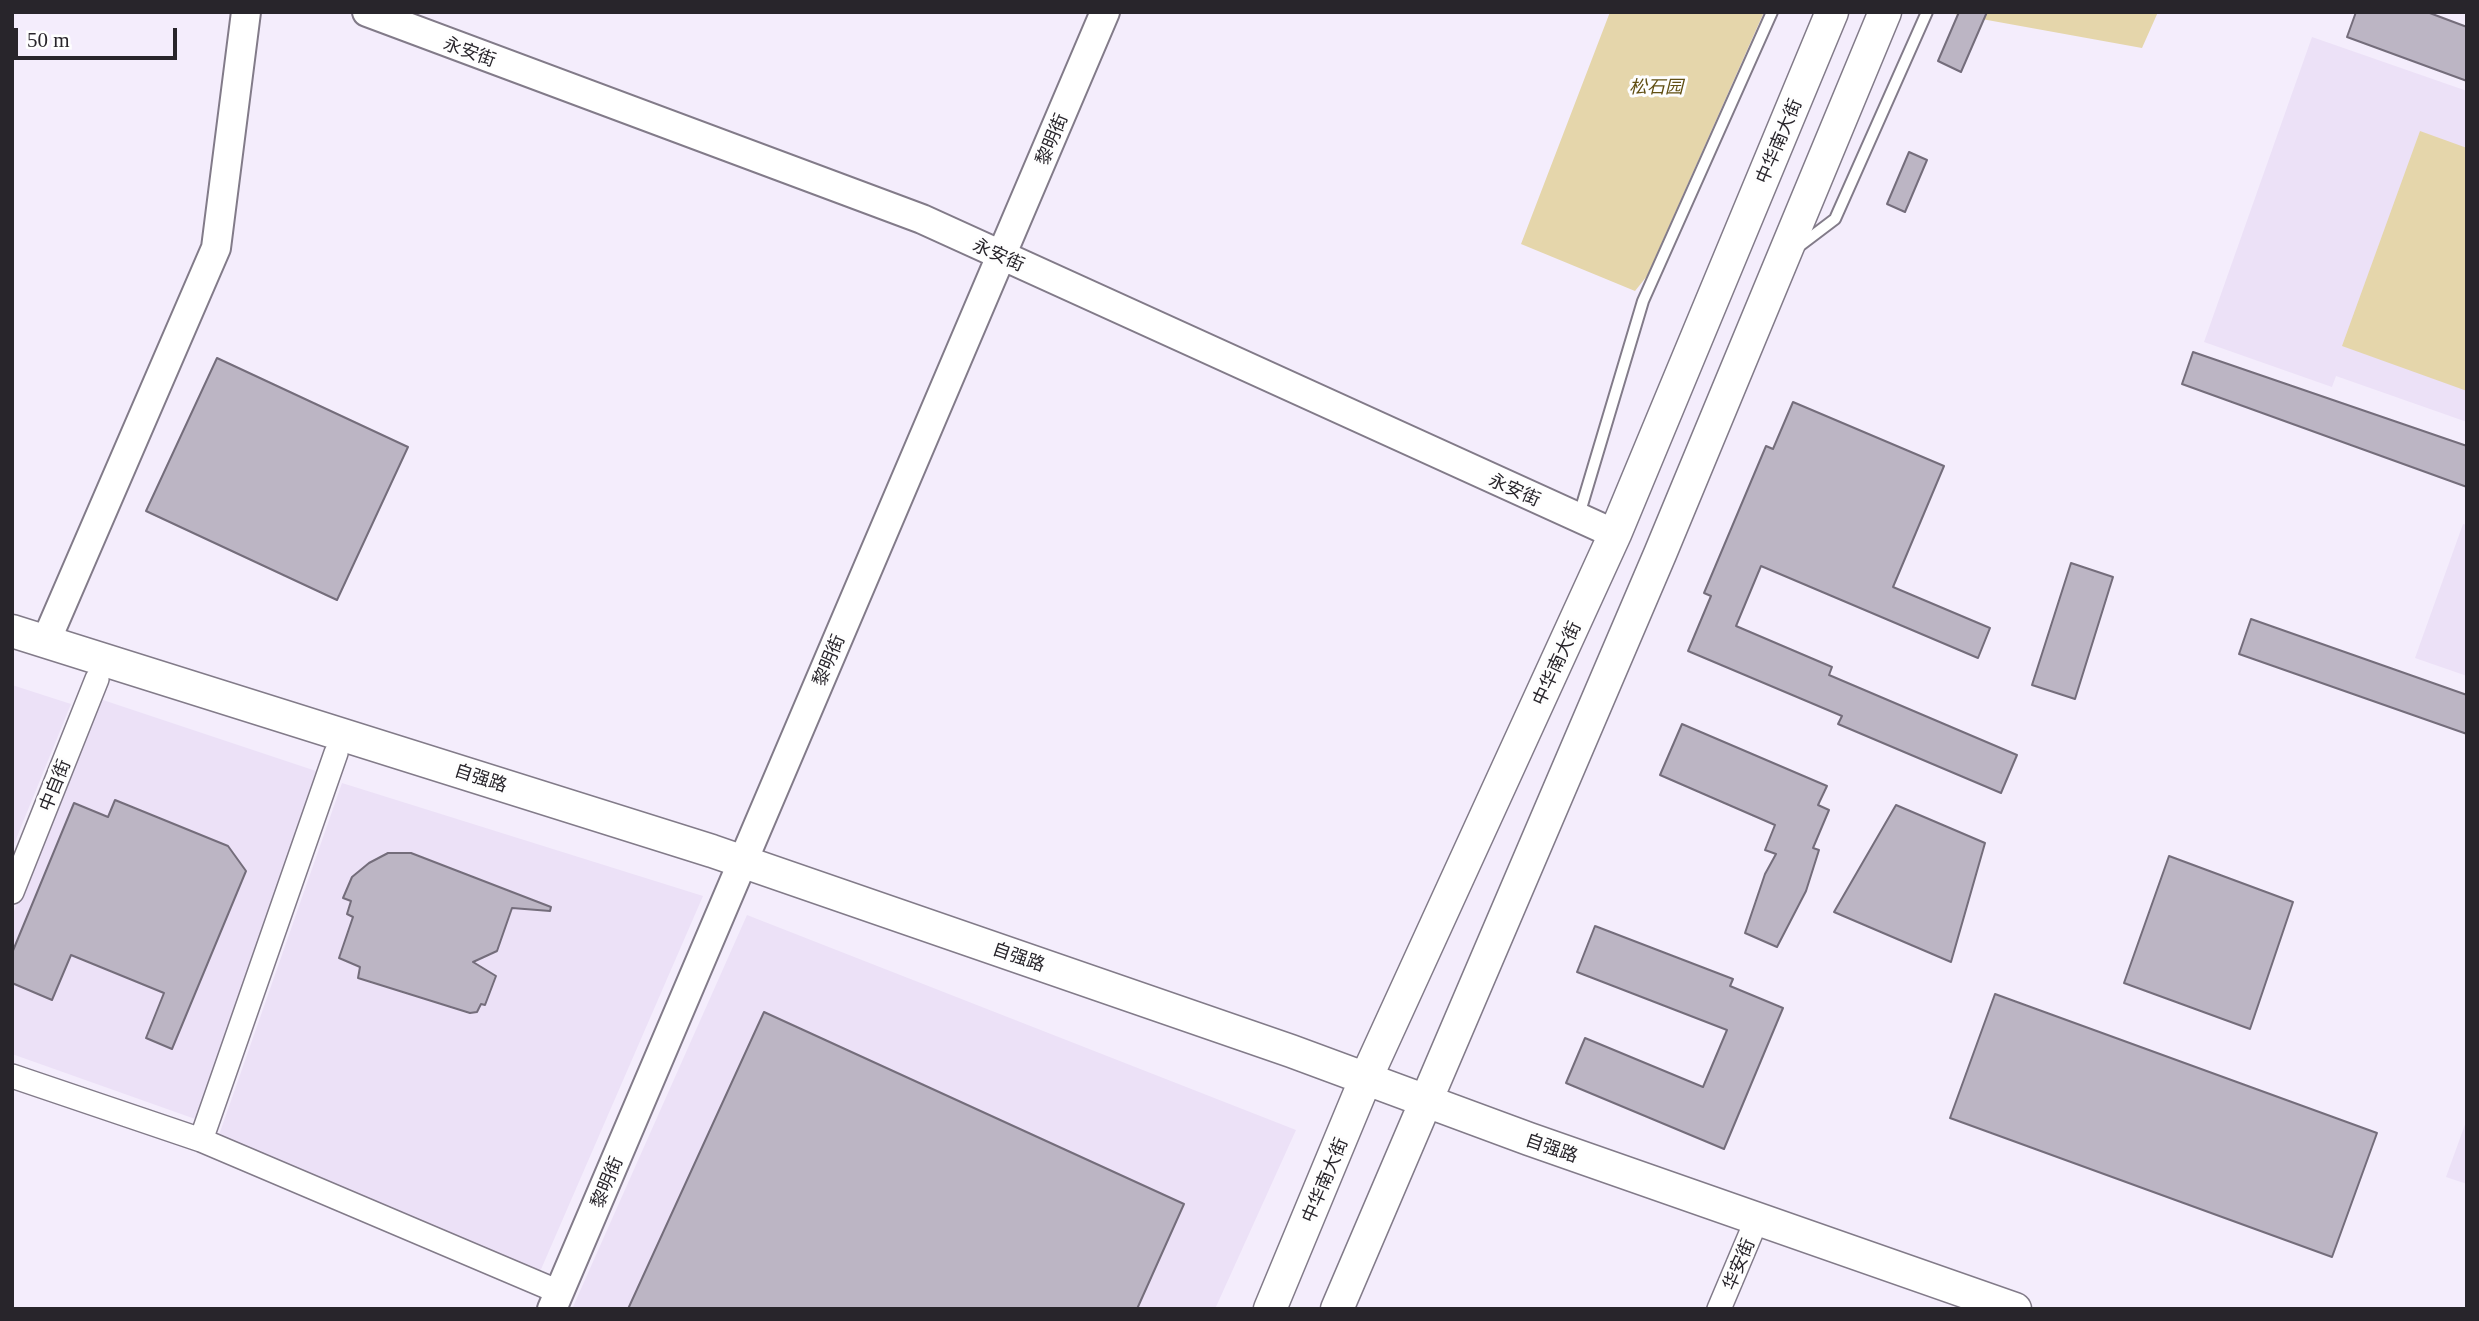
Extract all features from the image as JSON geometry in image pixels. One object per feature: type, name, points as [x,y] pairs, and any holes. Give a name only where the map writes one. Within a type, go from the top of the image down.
[{"type":"main road","name":"中华南大街","points":[[1270,1309],[1362,1088],[1615,534],[1832,12]]},
{"type":"main road","points":[[1338,1309],[1885,12]]},
{"type":"main road","name":"自强路","points":[[12,631],[738,871],[1362,1088],[1753,1229],[1951,1309]]},
{"type":"main road","name":"自强路","points":[[12,653],[336,753],[738,871]]},
{"type":"main road","name":"自强路","points":[[1753,1229],[2015,1309]]},
{"type":"street","points":[[46,641],[216,248],[246,12]]},
{"type":"street","name":"永安街","points":[[367,12],[922,219],[1615,534]]},
{"type":"street","name":"黎明街","points":[[556,1301],[1105,12]]},
{"type":"street","name":"中自街","points":[[12,892],[97,679]]},
{"type":"street","points":[[201,1140],[336,753]]},
{"type":"street","points":[[12,1076],[201,1140],[556,1301]]},
{"type":"street","name":"华安街","points":[[1719,1309],[1753,1229]]},
{"type":"lane","points":[[1578,518],[1643,302],[1772,12]]},
{"type":"lane","points":[[1782,260],[1835,219],[1927,12]]},
{"type":"shaded area","points":[[2312,37],[2467,91],[2467,422],[2336,376],[2332,387],[2204,342]]},
{"type":"shaded area","points":[[2463,524],[2467,525],[2467,676],[2415,658]]},
{"type":"shaded area","points":[[12,685],[71,704],[12,849]]},
{"type":"shaded area","points":[[100,699],[316,771],[198,1120],[12,1054],[12,916]]},
{"type":"shaded area","points":[[342,783],[703,896],[539,1274],[219,1135]]},
{"type":"shaded area","points":[[747,915],[1296,1130],[1215,1309],[572,1309]]},
{"type":"shaded area","points":[[2467,1119],[2467,1184],[2446,1177]]},
{"type":"green space","name":"松石园","points":[[1610,12],[1764,12],[1647,276],[1635,291],[1521,244]]},
{"type":"green space","points":[[1943,12],[2158,12],[2142,48]]},
{"type":"green space","points":[[2420,131],[2467,148],[2467,391],[2342,346]]},
{"type":"building","points":[[1959,12],[1987,12],[1961,72],[1938,61]]},
{"type":"building","points":[[2356,12],[2427,12],[2467,27],[2467,81],[2347,37]]},
{"type":"building","points":[[1909,152],[1927,160],[1905,212],[1887,204]]},
{"type":"building","points":[[2193,352],[2467,446],[2467,487],[2182,384]]},
{"type":"building","points":[[217,358],[408,447],[337,600],[146,511]]},
{"type":"building","points":[[1793,402],[1944,466],[1893,587],[1990,628],[1978,658],[1761,566],[1736,626],[1832,667],[1829,675],[2017,755],[2001,793],[1838,724],[1842,716],[1688,651],[1711,596],[1704,593],[1766,446],[1773,449]]},
{"type":"building","points":[[2071,563],[2113,577],[2075,699],[2032,685]]},
{"type":"building","points":[[2251,619],[2467,695],[2467,734],[2239,654]]},
{"type":"building","points":[[1682,724],[1827,786],[1818,805],[1829,810],[1813,848],[1819,850],[1806,891],[1777,947],[1745,933],[1765,874],[1776,854],[1765,850],[1775,825],[1660,775]]},
{"type":"building","points":[[115,800],[228,846],[246,871],[172,1049],[146,1038],[164,993],[71,955],[52,1000],[12,983],[12,953],[74,803],[108,817]]},
{"type":"building","points":[[1896,805],[1985,843],[1951,962],[1834,912]]},
{"type":"building","points":[[388,853],[411,853],[551,907],[550,911],[512,908],[497,951],[473,962],[496,976],[485,1005],[481,1004],[477,1012],[470,1013],[358,978],[360,967],[339,958],[353,917],[347,914],[351,901],[343,898],[352,877],[369,863]]},
{"type":"building","points":[[2169,856],[2293,902],[2250,1029],[2124,983]]},
{"type":"building","points":[[1595,926],[1733,979],[1730,986],[1783,1008],[1724,1149],[1566,1083],[1585,1038],[1703,1087],[1727,1030],[1577,972]]},
{"type":"building","points":[[1995,994],[2377,1133],[2332,1257],[1950,1118]]},
{"type":"building","points":[[764,1012],[1184,1204],[1137,1309],[628,1309]]}]
